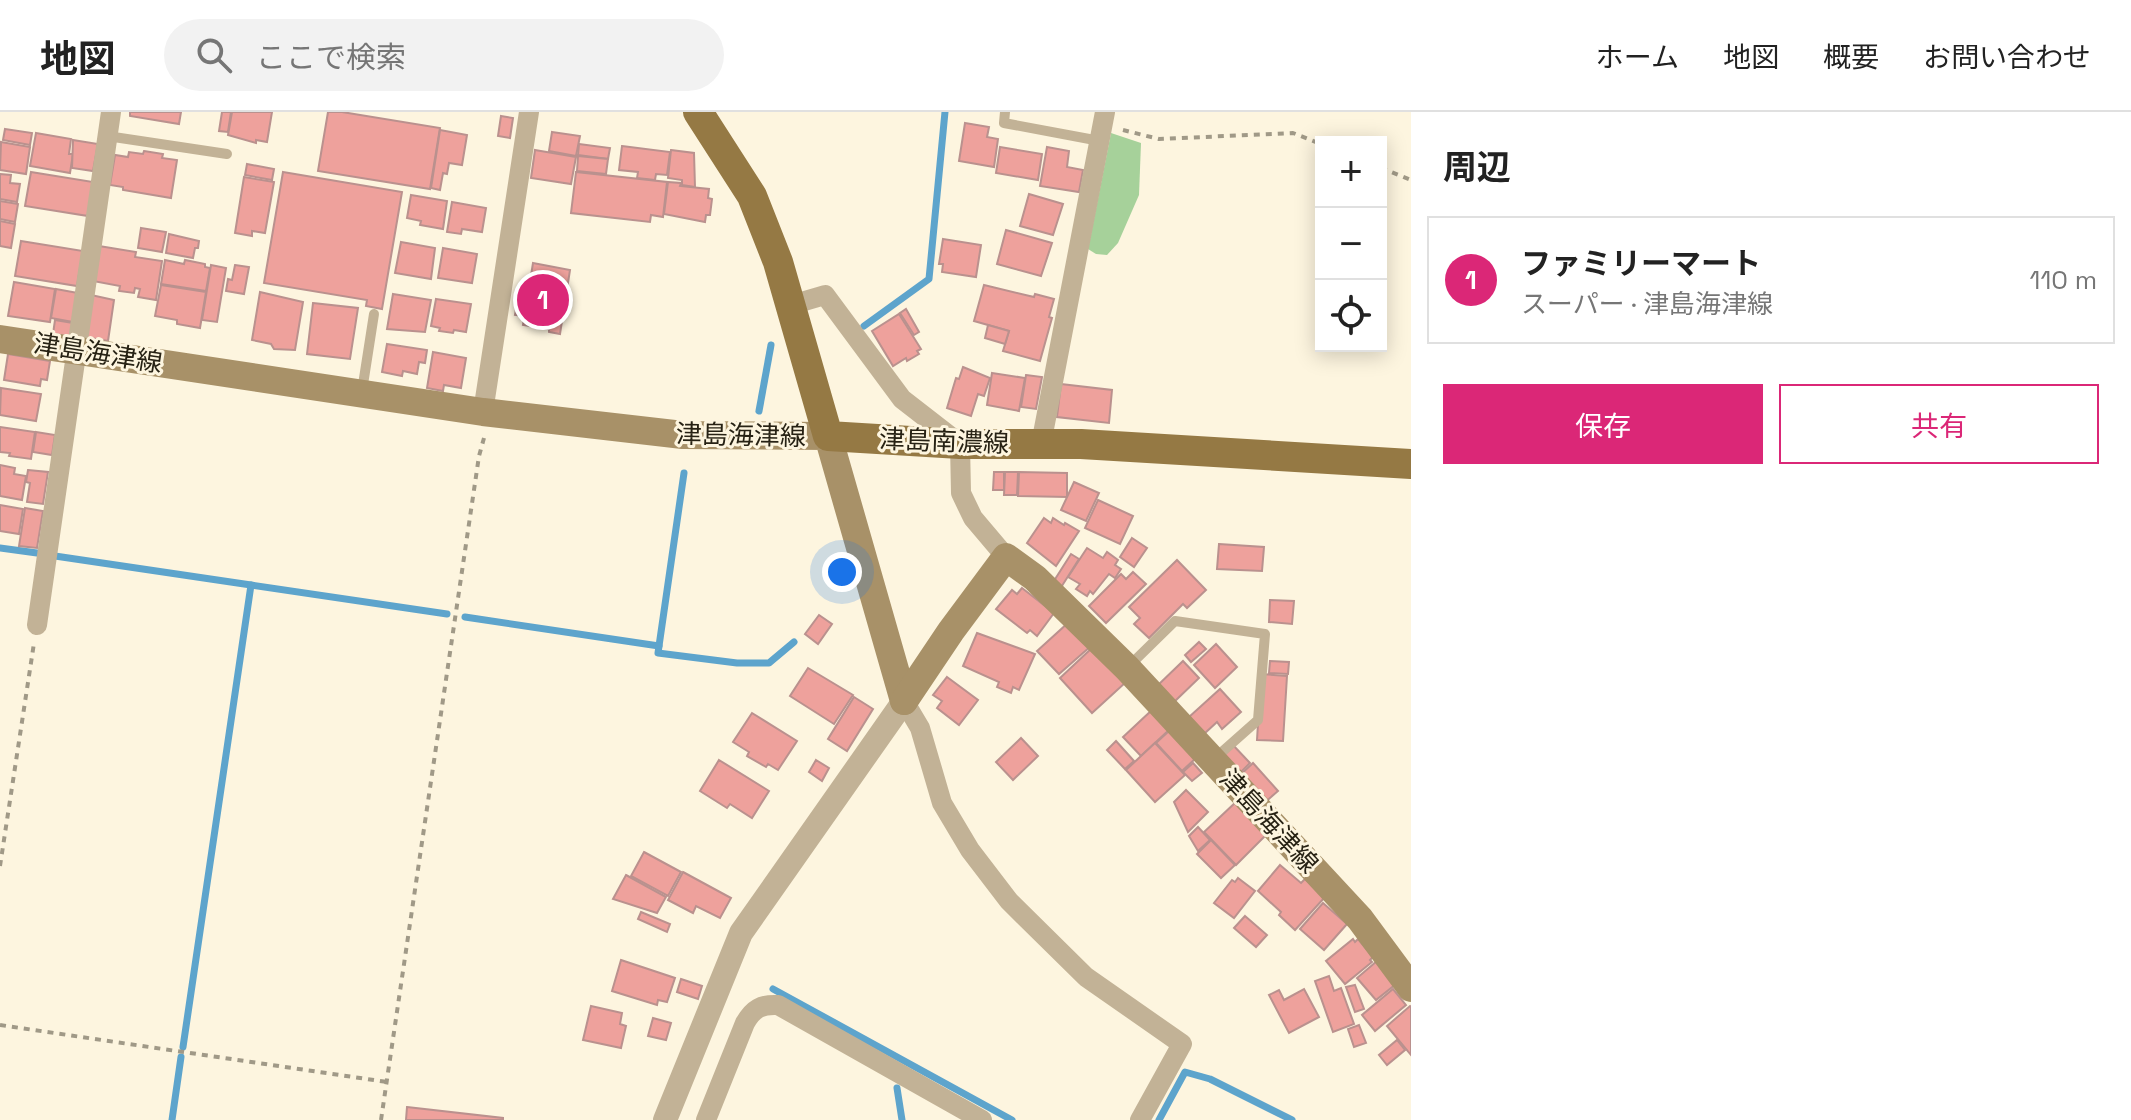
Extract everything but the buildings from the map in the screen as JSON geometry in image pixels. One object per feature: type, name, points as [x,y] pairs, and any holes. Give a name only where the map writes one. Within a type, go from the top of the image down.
[{"type":"main road","points":[[698,112],[752,196],[778,262],[828,436]]},
{"type":"main road","name":"津島海津線","points":[[0,339],[487,412],[683,435],[828,436],[904,701]]},
{"type":"main road","name":"津島南濃線","points":[[828,436],[960,444],[1097,445],[1411,464]]},
{"type":"main road","name":"津島海津線","points":[[1006,557],[1035,578],[1127,668],[1360,919],[1411,988]]},
{"type":"main road","points":[[904,701],[1006,557]]},
{"type":"street","points":[[37,625],[111,112]]},
{"type":"street","points":[[487,412],[529,112]]},
{"type":"street","points":[[1041,444],[1103,126]]},
{"type":"street","points":[[791,305],[825,295],[902,399],[960,444],[961,493],[973,518],[1006,557]]},
{"type":"street","points":[[665,1120],[741,933],[904,701],[920,728],[942,803],[970,850],[1009,901],[1086,977],[1182,1044],[1140,1120]]},
{"type":"street","points":[[706,1120],[745,1023],[752,1010],[766,1004],[778,1005],[982,1120]]},
{"type":"lane","points":[[1005,112],[1004,123],[1103,126]]},
{"type":"lane","points":[[107,136],[227,154]]},
{"type":"lane","points":[[362,393],[374,314]]},
{"type":"lane","points":[[1127,668],[1175,621],[1265,634],[1258,720],[1212,761]]},
{"type":"path","points":[[1103,126],[1159,139],[1293,133],[1315,142]]},
{"type":"path","points":[[1387,170],[1411,180]]},
{"type":"path","points":[[381,1120],[487,412]]},
{"type":"path","points":[[0,866],[37,625]]},
{"type":"path","points":[[0,1025],[387,1082]]},
{"type":"green space","points":[[1111,133],[1141,143],[1139,195],[1118,243],[1107,255],[1088,249]]},
{"type":"waterway","points":[[864,326],[929,279],[945,112]]},
{"type":"waterway","points":[[759,411],[771,345]]},
{"type":"waterway","points":[[465,617],[659,646],[684,473]]},
{"type":"waterway","points":[[0,548],[37,553]]},
{"type":"waterway","points":[[55,556],[251,585]]},
{"type":"waterway","points":[[183,1047],[251,585],[447,614]]},
{"type":"waterway","points":[[659,646],[658,653],[737,663],[769,663],[794,642]]},
{"type":"waterway","points":[[773,989],[1012,1120]]},
{"type":"waterway","points":[[172,1120],[181,1057]]},
{"type":"waterway","points":[[1159,1120],[1185,1072],[1210,1079],[1292,1120]]},
{"type":"waterway","points":[[897,1088],[902,1120]]},
{"type":"place","name":"ファミリーマート","points":[[543,300]]}]
